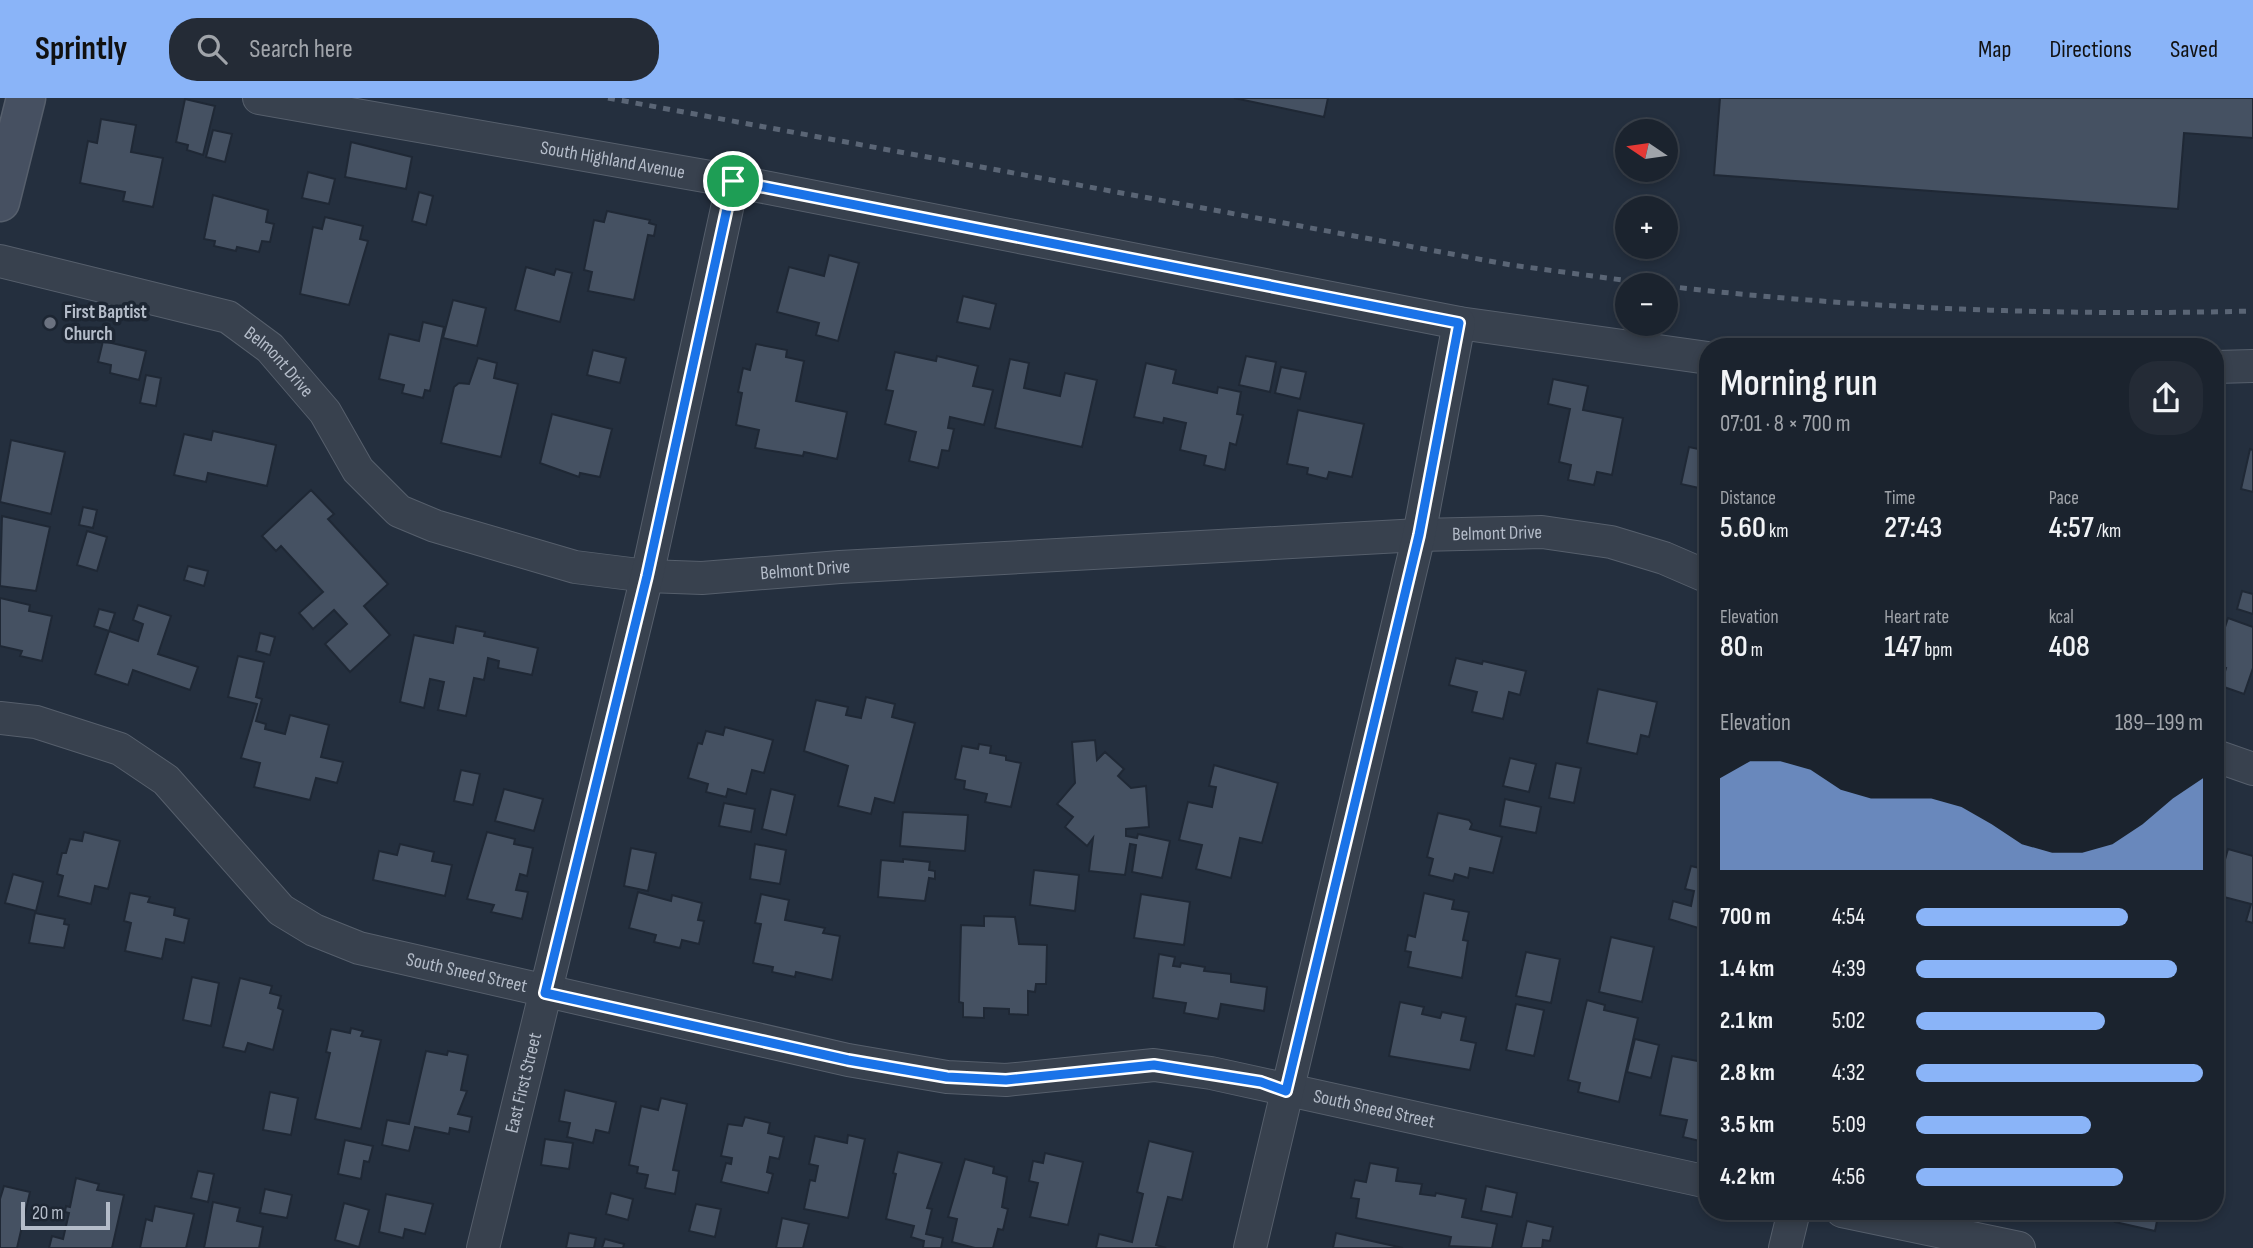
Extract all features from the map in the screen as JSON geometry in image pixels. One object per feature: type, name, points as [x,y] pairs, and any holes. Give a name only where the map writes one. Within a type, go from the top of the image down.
[{"type":"street","points":[[0,202],[26,98]]},
{"type":"street","name":"South Highland Avenue","points":[[259,98],[733,181],[1459,323],[1699,357]]},
{"type":"street","name":"East First Street","points":[[483,1248],[647,576],[733,181]]},
{"type":"street","name":"Belmont Drive","points":[[0,261],[228,317],[270,348],[325,412],[358,470],[399,511],[435,526],[575,567],[647,576],[702,578],[840,567],[1419,535],[1542,532],[1611,542],[1664,558],[1699,573]]},
{"type":"street","points":[[1250,1248],[1419,535],[1459,323]]},
{"type":"street","points":[[2224,367],[2253,366]]},
{"type":"street","name":"South Sneed Street","points":[[0,718],[36,722],[120,749],[166,780],[281,910],[314,930],[359,948],[545,993],[848,1060],[947,1077],[1006,1080],[1154,1065],[1261,1082],[1286,1091],[1699,1180]]},
{"type":"street","points":[[2224,760],[2253,769]]},
{"type":"street","points":[[1785,1248],[1792,1220]]},
{"type":"street","points":[[1885,1220],[2019,1248]]},
{"type":"building","points":[[1234,98],[1328,98],[1324,117]]},
{"type":"building","points":[[1720,98],[2253,98],[2253,138],[2184,133],[2178,209],[1714,175]]},
{"type":"building","points":[[185,99],[215,106],[203,155],[187,150],[188,145],[176,142]]},
{"type":"building","points":[[101,119],[136,125],[131,152],[163,158],[153,207],[123,201],[125,192],[80,183],[88,141],[97,143]]},
{"type":"building","points":[[213,130],[232,134],[225,162],[206,157]]},
{"type":"building","points":[[351,142],[412,157],[406,189],[345,177]]},
{"type":"building","points":[[308,172],[335,179],[329,204],[302,198]]},
{"type":"building","points":[[419,192],[433,196],[426,225],[412,221]]},
{"type":"building","points":[[213,195],[268,210],[266,222],[274,224],[270,242],[262,241],[259,252],[237,247],[236,251],[214,246],[215,241],[204,239]]},
{"type":"building","points":[[607,211],[650,220],[649,223],[656,225],[654,236],[648,235],[634,300],[588,291],[592,272],[584,270],[594,220],[604,222]]},
{"type":"building","points":[[325,217],[363,226],[360,239],[368,241],[349,305],[300,294],[313,227],[322,229]]},
{"type":"building","points":[[829,255],[859,263],[838,341],[816,335],[819,323],[777,312],[789,267],[824,276]]},
{"type":"building","points":[[526,267],[554,275],[556,269],[572,273],[560,322],[515,310]]},
{"type":"building","points":[[963,296],[996,304],[990,329],[957,322]]},
{"type":"building","points":[[453,300],[486,308],[477,346],[443,338]]},
{"type":"building","points":[[423,322],[444,327],[430,391],[425,390],[423,398],[402,393],[404,385],[379,379],[389,334],[419,341]]},
{"type":"building","points":[[103,341],[146,351],[139,380],[110,373],[111,365],[98,362]]},
{"type":"building","points":[[756,344],[787,350],[786,357],[804,361],[796,401],[847,412],[837,459],[804,452],[803,456],[755,448],[759,430],[736,425],[743,368],[750,370]]},
{"type":"building","points":[[593,350],[626,358],[620,383],[587,375]]},
{"type":"building","points":[[895,352],[936,361],[937,356],[978,366],[973,386],[993,390],[984,425],[950,417],[948,428],[954,429],[949,451],[942,450],[938,468],[909,461],[916,432],[885,424],[893,391],[886,390]]},
{"type":"building","points":[[1246,356],[1276,362],[1270,392],[1239,385]]},
{"type":"building","points":[[478,358],[497,363],[494,378],[518,384],[501,457],[441,443],[454,387],[459,383],[469,384]]},
{"type":"building","points":[[1010,359],[1029,363],[1024,388],[1060,396],[1065,373],[1097,380],[1082,447],[995,428]]},
{"type":"building","points":[[1146,363],[1176,370],[1173,383],[1217,393],[1218,387],[1241,392],[1237,414],[1243,415],[1236,445],[1230,443],[1225,470],[1204,465],[1206,456],[1180,450],[1186,423],[1164,418],[1163,423],[1134,417]]},
{"type":"building","points":[[1281,367],[1306,372],[1300,399],[1275,393]]},
{"type":"building","points":[[146,375],[161,378],[156,406],[140,403]]},
{"type":"building","points":[[1553,379],[1588,386],[1583,410],[1623,418],[1612,475],[1597,472],[1594,485],[1568,480],[1571,465],[1559,462],[1570,409],[1548,404]]},
{"type":"building","points":[[1298,410],[1364,424],[1352,477],[1329,472],[1327,479],[1307,474],[1308,468],[1287,464]]},
{"type":"building","points":[[552,414],[612,429],[600,477],[580,473],[579,477],[540,463]]},
{"type":"building","points":[[213,431],[276,445],[267,486],[208,473],[206,482],[174,475],[184,434],[211,440]]},
{"type":"building","points":[[11,440],[65,452],[51,514],[0,502]]},
{"type":"building","points":[[1689,447],[1699,449],[1699,488],[1681,484]]},
{"type":"building","points":[[2250,449],[2253,450],[2253,492],[2241,489]]},
{"type":"building","points":[[311,490],[334,514],[328,519],[388,584],[364,606],[390,635],[350,672],[325,644],[347,624],[334,610],[313,629],[299,613],[323,592],[281,546],[276,551],[262,536]]},
{"type":"building","points":[[83,507],[97,510],[93,528],[79,525]]},
{"type":"building","points":[[2,516],[50,527],[36,591],[0,586]]},
{"type":"building","points":[[87,531],[107,537],[97,571],[77,565]]},
{"type":"building","points":[[188,566],[208,571],[204,586],[184,580]]},
{"type":"building","points":[[2242,591],[2253,594],[2253,614],[2237,609]]},
{"type":"building","points":[[0,598],[30,605],[29,611],[52,616],[42,661],[20,656],[22,651],[0,646]]},
{"type":"building","points":[[138,605],[171,616],[158,654],[198,667],[190,690],[133,670],[128,685],[95,674],[109,631],[138,641],[143,624],[133,620]]},
{"type":"building","points":[[99,609],[115,613],[109,631],[94,626]]},
{"type":"building","points":[[2228,618],[2253,627],[2253,668],[2244,694],[2224,687],[2225,627]]},
{"type":"building","points":[[456,626],[485,632],[484,636],[538,648],[532,675],[498,668],[499,661],[488,658],[484,680],[474,678],[466,716],[438,710],[444,682],[430,679],[424,708],[400,702],[414,635],[453,643]]},
{"type":"building","points":[[260,633],[275,637],[270,655],[256,651]]},
{"type":"building","points":[[238,656],[264,662],[256,697],[262,699],[256,721],[266,724],[265,729],[285,734],[290,715],[329,725],[321,757],[343,762],[337,783],[316,778],[310,800],[254,787],[260,763],[241,758],[257,704],[228,697]]},
{"type":"building","points":[[1456,658],[1526,671],[1520,695],[1509,692],[1503,719],[1472,712],[1477,692],[1449,685]]},
{"type":"building","points":[[1598,689],[1657,702],[1649,737],[1641,735],[1637,754],[1587,743]]},
{"type":"building","points":[[866,697],[895,704],[892,717],[915,723],[894,803],[875,798],[871,814],[838,806],[848,766],[804,751],[816,700],[848,707],[846,715],[861,718]]},
{"type":"building","points":[[725,727],[773,740],[764,773],[752,770],[746,794],[728,789],[726,797],[706,792],[708,784],[688,778],[698,743],[702,744],[706,731],[723,735]]},
{"type":"building","points":[[1095,740],[1097,760],[1105,752],[1124,769],[1118,776],[1131,788],[1146,786],[1149,827],[1126,829],[1126,836],[1137,838],[1138,834],[1170,841],[1162,878],[1132,872],[1136,845],[1130,844],[1125,875],[1089,871],[1093,838],[1087,846],[1065,827],[1073,817],[1057,804],[1075,783],[1072,742]]},
{"type":"building","points":[[979,744],[991,746],[990,753],[1021,763],[1011,807],[985,802],[987,794],[964,789],[965,781],[955,779],[962,746],[978,749]]},
{"type":"building","points":[[1510,758],[1536,764],[1529,792],[1503,786]]},
{"type":"building","points":[[1556,763],[1581,768],[1574,803],[1549,798]]},
{"type":"building","points":[[1214,765],[1278,783],[1262,843],[1240,838],[1231,878],[1196,869],[1202,845],[1179,840],[1188,802],[1212,807],[1216,787],[1209,786]]},
{"type":"building","points":[[461,770],[480,774],[473,805],[454,801]]},
{"type":"building","points":[[504,789],[543,799],[534,831],[495,821]]},
{"type":"building","points":[[771,789],[795,795],[786,835],[762,829]]},
{"type":"building","points":[[1505,799],[1541,807],[1536,833],[1500,826]]},
{"type":"building","points":[[724,803],[755,809],[751,832],[719,826]]},
{"type":"building","points":[[903,812],[968,815],[965,851],[900,846]]},
{"type":"building","points":[[1438,813],[1469,820],[1472,824],[1470,829],[1502,837],[1493,873],[1470,868],[1468,878],[1455,874],[1453,881],[1429,875],[1433,859],[1427,857]]},
{"type":"building","points":[[84,832],[120,841],[108,889],[95,886],[91,904],[58,896],[63,876],[57,874],[62,853],[66,853],[70,839],[82,841]]},
{"type":"building","points":[[487,832],[515,839],[514,844],[533,848],[527,876],[520,874],[516,890],[528,892],[522,919],[491,912],[494,905],[467,899]]},
{"type":"building","points":[[400,844],[434,852],[432,861],[452,865],[445,896],[373,880],[379,851],[397,855]]},
{"type":"building","points":[[755,844],[786,850],[780,884],[750,879]]},
{"type":"building","points":[[631,848],[656,853],[648,891],[624,886]]},
{"type":"building","points":[[2228,849],[2253,856],[2253,923],[2246,921],[2251,904],[2224,897],[2224,863]]},
{"type":"building","points":[[903,859],[930,862],[929,870],[935,871],[935,879],[929,878],[925,901],[878,897],[881,860],[903,862]]},
{"type":"building","points":[[1691,866],[1699,868],[1699,928],[1669,919],[1673,901],[1691,906],[1694,891],[1685,889]]},
{"type":"building","points":[[1034,870],[1079,875],[1075,911],[1030,905]]},
{"type":"building","points":[[13,874],[43,882],[36,911],[5,903]]},
{"type":"building","points":[[638,892],[671,901],[672,895],[702,903],[698,920],[704,921],[699,944],[682,940],[680,948],[654,942],[656,935],[629,928]]},
{"type":"building","points":[[130,893],[150,897],[148,902],[175,908],[174,915],[189,919],[184,943],[166,939],[162,959],[125,951],[131,923],[124,921]]},
{"type":"building","points":[[1424,893],[1454,900],[1452,909],[1469,912],[1463,940],[1468,941],[1462,978],[1408,967],[1411,952],[1405,951],[1408,935],[1415,937]]},
{"type":"building","points":[[761,894],[789,900],[785,920],[825,928],[823,933],[840,936],[832,980],[796,972],[795,977],[772,972],[773,967],[753,963],[761,924],[755,923]]},
{"type":"building","points":[[1141,894],[1190,902],[1184,945],[1134,938]]},
{"type":"building","points":[[35,913],[65,919],[64,924],[69,925],[64,948],[29,943]]},
{"type":"building","points":[[984,916],[1015,917],[1019,944],[1047,945],[1046,984],[1036,984],[1035,992],[1028,991],[1028,1015],[1009,1014],[1009,1009],[984,1008],[984,1018],[963,1017],[963,1003],[959,1002],[961,925],[984,926]]},
{"type":"building","points":[[1611,937],[1654,947],[1642,1002],[1599,992]]},
{"type":"building","points":[[1526,952],[1560,959],[1551,1003],[1516,996]]},
{"type":"building","points":[[1159,954],[1175,957],[1173,966],[1180,967],[1181,963],[1205,967],[1204,971],[1231,974],[1231,982],[1267,987],[1264,1011],[1221,1004],[1218,1019],[1184,1013],[1186,1003],[1153,998]]},
{"type":"building","points":[[192,977],[219,983],[211,1026],[183,1020]]},
{"type":"building","points":[[240,978],[272,986],[270,993],[281,996],[278,1008],[283,1010],[273,1050],[248,1043],[245,1052],[223,1047]]},
{"type":"building","points":[[1587,1000],[1605,1005],[1604,1010],[1638,1018],[1619,1102],[1578,1092],[1580,1083],[1568,1080]]},
{"type":"building","points":[[1400,1002],[1424,1007],[1422,1014],[1440,1018],[1442,1012],[1466,1017],[1461,1040],[1476,1043],[1470,1070],[1389,1056]]},
{"type":"building","points":[[1516,1004],[1544,1010],[1534,1056],[1506,1050]]},
{"type":"building","points":[[351,1028],[363,1031],[361,1036],[381,1040],[361,1129],[315,1119],[330,1053],[326,1052],[331,1029],[350,1033]]},
{"type":"building","points":[[1635,1039],[1659,1045],[1651,1078],[1627,1072]]},
{"type":"building","points":[[426,1051],[468,1055],[461,1090],[467,1091],[458,1114],[472,1117],[469,1132],[450,1128],[449,1134],[415,1127],[409,1151],[382,1145],[387,1120],[409,1124]]},
{"type":"building","points":[[1672,1056],[1699,1061],[1699,1141],[1683,1137],[1687,1120],[1660,1115]]},
{"type":"building","points":[[565,1090],[616,1102],[609,1133],[596,1130],[593,1143],[567,1137],[570,1123],[559,1121]]},
{"type":"building","points":[[270,1092],[298,1098],[291,1135],[263,1130]]},
{"type":"building","points":[[661,1098],[687,1104],[673,1170],[679,1171],[675,1194],[645,1188],[648,1175],[637,1173],[638,1167],[629,1165],[641,1106],[658,1110]]},
{"type":"building","points":[[745,1117],[770,1123],[768,1133],[784,1137],[779,1159],[770,1157],[767,1172],[773,1174],[768,1193],[721,1182],[726,1163],[731,1164],[732,1158],[721,1156],[728,1124],[742,1126]]},
{"type":"building","points":[[848,1135],[865,1139],[848,1218],[804,1209],[810,1180],[815,1181],[818,1166],[809,1164],[815,1136],[847,1143]]},
{"type":"building","points":[[545,1139],[573,1143],[569,1169],[541,1165]]},
{"type":"building","points":[[345,1140],[373,1146],[369,1162],[364,1161],[361,1179],[338,1174]]},
{"type":"building","points":[[1149,1141],[1193,1152],[1182,1200],[1168,1197],[1156,1245],[1166,1248],[1096,1248],[1099,1234],[1132,1242],[1143,1194],[1137,1192]]},
{"type":"building","points":[[898,1152],[942,1163],[927,1208],[932,1209],[926,1234],[943,1238],[941,1248],[923,1248],[924,1241],[911,1237],[914,1226],[886,1219]]},
{"type":"building","points":[[1045,1153],[1083,1162],[1068,1225],[1030,1217],[1038,1183],[1029,1181],[1033,1161],[1043,1163]]},
{"type":"building","points":[[965,1159],[994,1167],[993,1173],[1007,1177],[1002,1207],[1008,1209],[1003,1230],[998,1229],[993,1248],[975,1248],[952,1242],[957,1219],[948,1217]]},
{"type":"building","points":[[1370,1163],[1398,1168],[1396,1181],[1422,1184],[1420,1194],[1435,1196],[1436,1193],[1466,1199],[1462,1217],[1497,1224],[1492,1248],[1449,1246],[1451,1237],[1356,1218],[1359,1199],[1351,1198],[1355,1180],[1366,1182]]},
{"type":"building","points":[[198,1171],[214,1174],[208,1202],[191,1198]]},
{"type":"building","points":[[76,1178],[99,1184],[97,1190],[124,1195],[112,1248],[49,1248],[52,1236],[63,1239],[69,1213],[65,1212],[66,1206],[70,1207]]},
{"type":"building","points":[[4,1186],[30,1192],[17,1248],[0,1248],[0,1199]]},
{"type":"building","points":[[1486,1186],[1517,1193],[1512,1217],[1481,1211]]},
{"type":"building","points":[[265,1189],[292,1195],[287,1218],[260,1213]]},
{"type":"building","points":[[611,1193],[633,1199],[628,1220],[606,1214]]},
{"type":"building","points":[[386,1194],[433,1204],[425,1234],[405,1229],[403,1238],[379,1232]]},
{"type":"building","points":[[213,1202],[240,1208],[237,1221],[263,1227],[259,1248],[204,1248]]},
{"type":"building","points":[[344,1203],[369,1210],[359,1247],[335,1240]]},
{"type":"building","points":[[696,1204],[721,1209],[715,1237],[689,1231]]},
{"type":"building","points":[[155,1206],[194,1214],[186,1248],[140,1248],[146,1219],[152,1221]]},
{"type":"building","points":[[782,1218],[809,1224],[803,1248],[776,1248]]},
{"type":"building","points":[[2116,1220],[2157,1220],[2155,1231],[2115,1222]]},
{"type":"building","points":[[1527,1221],[1553,1227],[1550,1241],[1543,1240],[1542,1248],[1521,1248]]},
{"type":"building","points":[[569,1233],[596,1238],[594,1248],[566,1248]]},
{"type":"building","points":[[1336,1233],[1403,1248],[1333,1248]]},
{"type":"building","points":[[605,1239],[624,1244],[623,1248],[602,1248]]},
{"type":"railway","points":[[608,98],[1511,265],[1615,279]]},
{"type":"railway","points":[[1678,287],[1812,300],[1959,309],[2253,311]]},
{"type":"place","name":"First Baptist Church","points":[[50,323]]},
{"type":"route","points":[[733,181],[1459,323],[1419,535],[1286,1091],[1261,1082],[1154,1065],[1006,1080],[947,1077],[848,1060],[545,993],[647,576],[733,181]]}]
